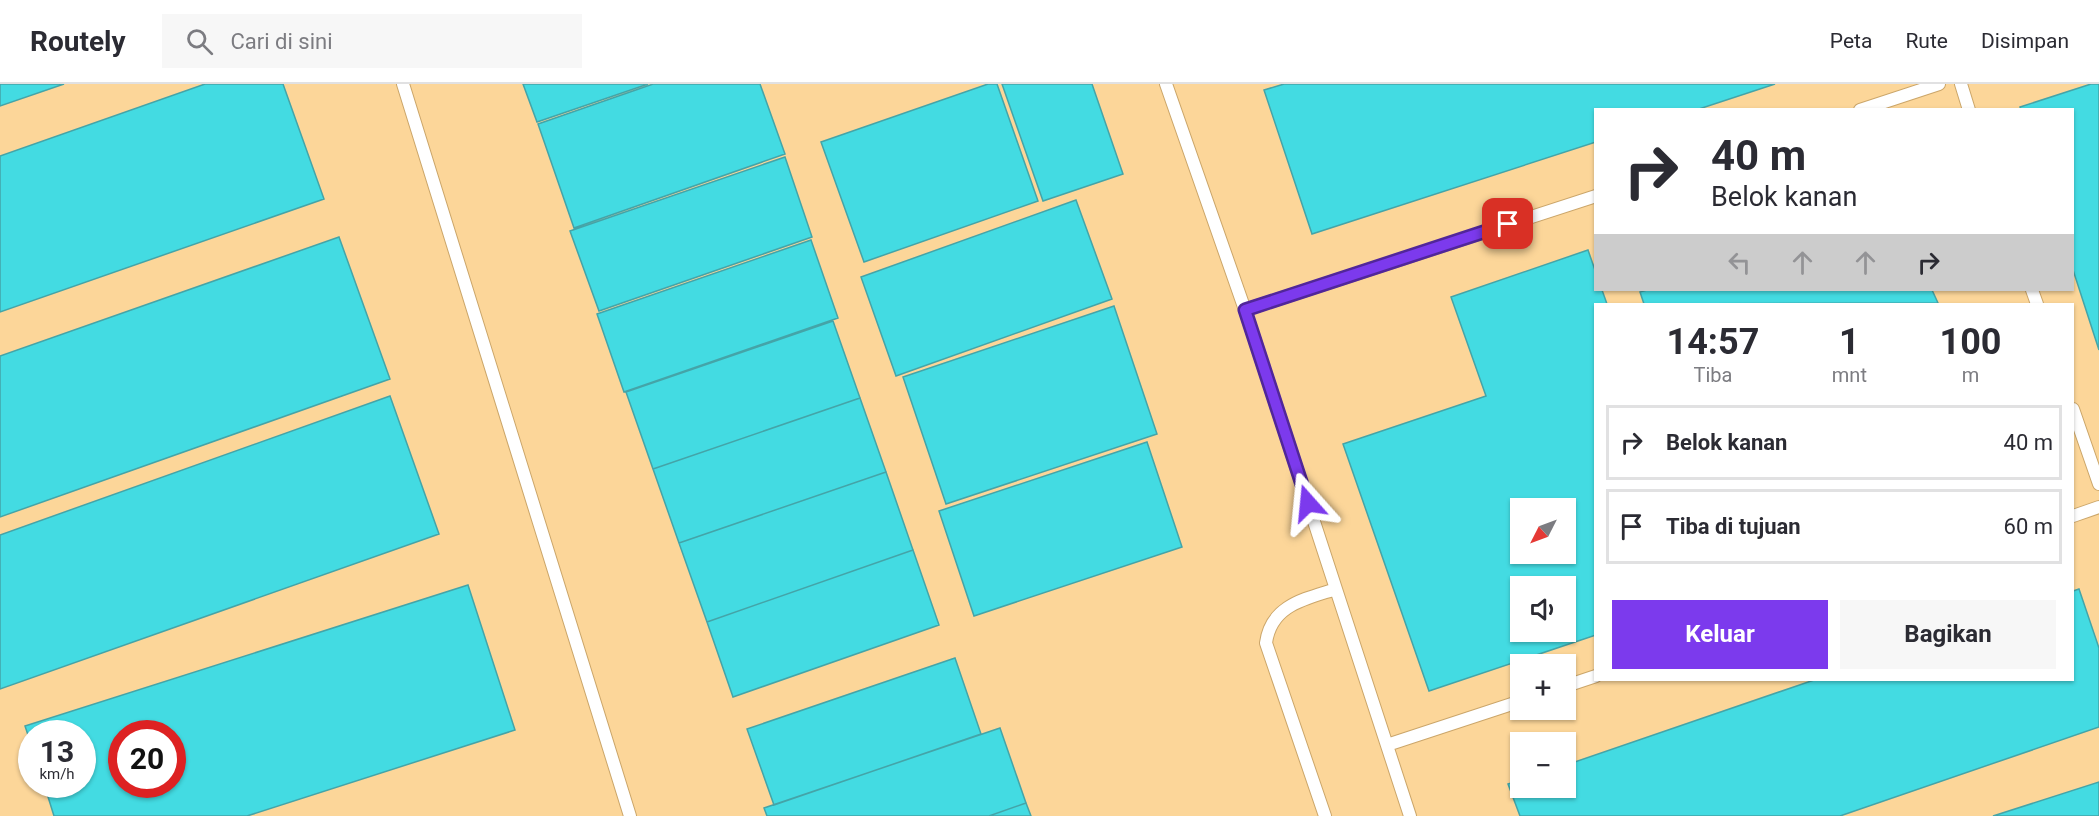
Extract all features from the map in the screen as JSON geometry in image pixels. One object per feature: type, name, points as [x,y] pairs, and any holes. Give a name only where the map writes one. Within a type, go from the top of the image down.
[{"type":"lane","points":[[403,84],[630,816]]},
{"type":"lane","points":[[1166,84],[1245,310],[1410,816]]},
{"type":"lane","points":[[1866,108],[1939,84]]},
{"type":"lane","points":[[1960,84],[1968,108]]},
{"type":"lane","points":[[1245,310],[1594,197]]},
{"type":"lane","points":[[2074,412],[2099,484]]},
{"type":"lane","points":[[2074,516],[2099,507]]},
{"type":"lane","points":[[1325,816],[1266,643],[1267,630],[1287,605],[1336,589]]},
{"type":"lane","points":[[1576,683],[1594,677]]},
{"type":"lane","points":[[1387,745],[1510,705]]},
{"type":"building","points":[[0,84],[64,84],[0,106]]},
{"type":"building","points":[[205,84],[283,84],[324,199],[0,312],[0,156]]},
{"type":"building","points":[[523,84],[648,84],[537,122]]},
{"type":"building","points":[[653,84],[760,84],[785,154],[574,228],[538,124]]},
{"type":"building","points":[[988,84],[997,84],[1038,201],[864,262],[821,142]]},
{"type":"building","points":[[1002,84],[1092,84],[1123,174],[1043,201]]},
{"type":"building","points":[[1284,84],[1775,84],[1702,108],[1594,108],[1594,143],[1312,234],[1264,90]]},
{"type":"building","points":[[2091,84],[2099,84],[2099,350],[2074,273],[2074,108],[2020,107]]},
{"type":"building","points":[[785,157],[812,237],[599,311],[570,231]]},
{"type":"building","points":[[1076,200],[1112,299],[896,376],[861,277]]},
{"type":"building","points":[[339,237],[390,379],[0,517],[0,356]]},
{"type":"building","points":[[811,240],[838,318],[624,392],[597,314]]},
{"type":"building","points":[[1588,250],[1594,267],[1594,291],[1602,291],[1607,303],[1594,303],[1594,636],[1576,642],[1576,576],[1510,576],[1510,642],[1575,642],[1539,654],[1510,654],[1510,664],[1429,691],[1343,444],[1486,396],[1451,297]]},
{"type":"building","points":[[1932,291],[1938,303],[1644,303],[1640,292]]},
{"type":"building","points":[[1114,306],[1157,434],[946,504],[903,377]]},
{"type":"building","points":[[833,321],[860,398],[653,469],[626,392]]},
{"type":"building","points":[[390,396],[439,534],[0,689],[0,535]]},
{"type":"building","points":[[860,398],[886,472],[679,543],[653,469]]},
{"type":"building","points":[[1147,442],[1182,547],[974,616],[939,511]]},
{"type":"building","points":[[886,472],[913,550],[707,622],[679,543]]},
{"type":"building","points":[[913,550],[939,625],[733,697],[707,622]]},
{"type":"building","points":[[468,585],[515,730],[247,816],[54,816],[48,798],[96,798],[96,720],[44,720]]},
{"type":"building","points":[[2079,589],[2099,648],[2099,727],[1840,816],[1520,816],[1513,798],[1576,798],[1576,762],[1811,681],[2074,681],[2074,591]]},
{"type":"building","points":[[955,658],[981,734],[774,805],[747,729]]},
{"type":"building","points":[[1000,728],[1026,803],[989,816],[767,816],[764,808]]},
{"type":"building","points":[[2099,782],[2099,816],[1993,816]]},
{"type":"building","points":[[1026,803],[1031,816],[989,816]]},
{"type":"route","points":[[1308,503],[1245,310],[1508,224]]}]
